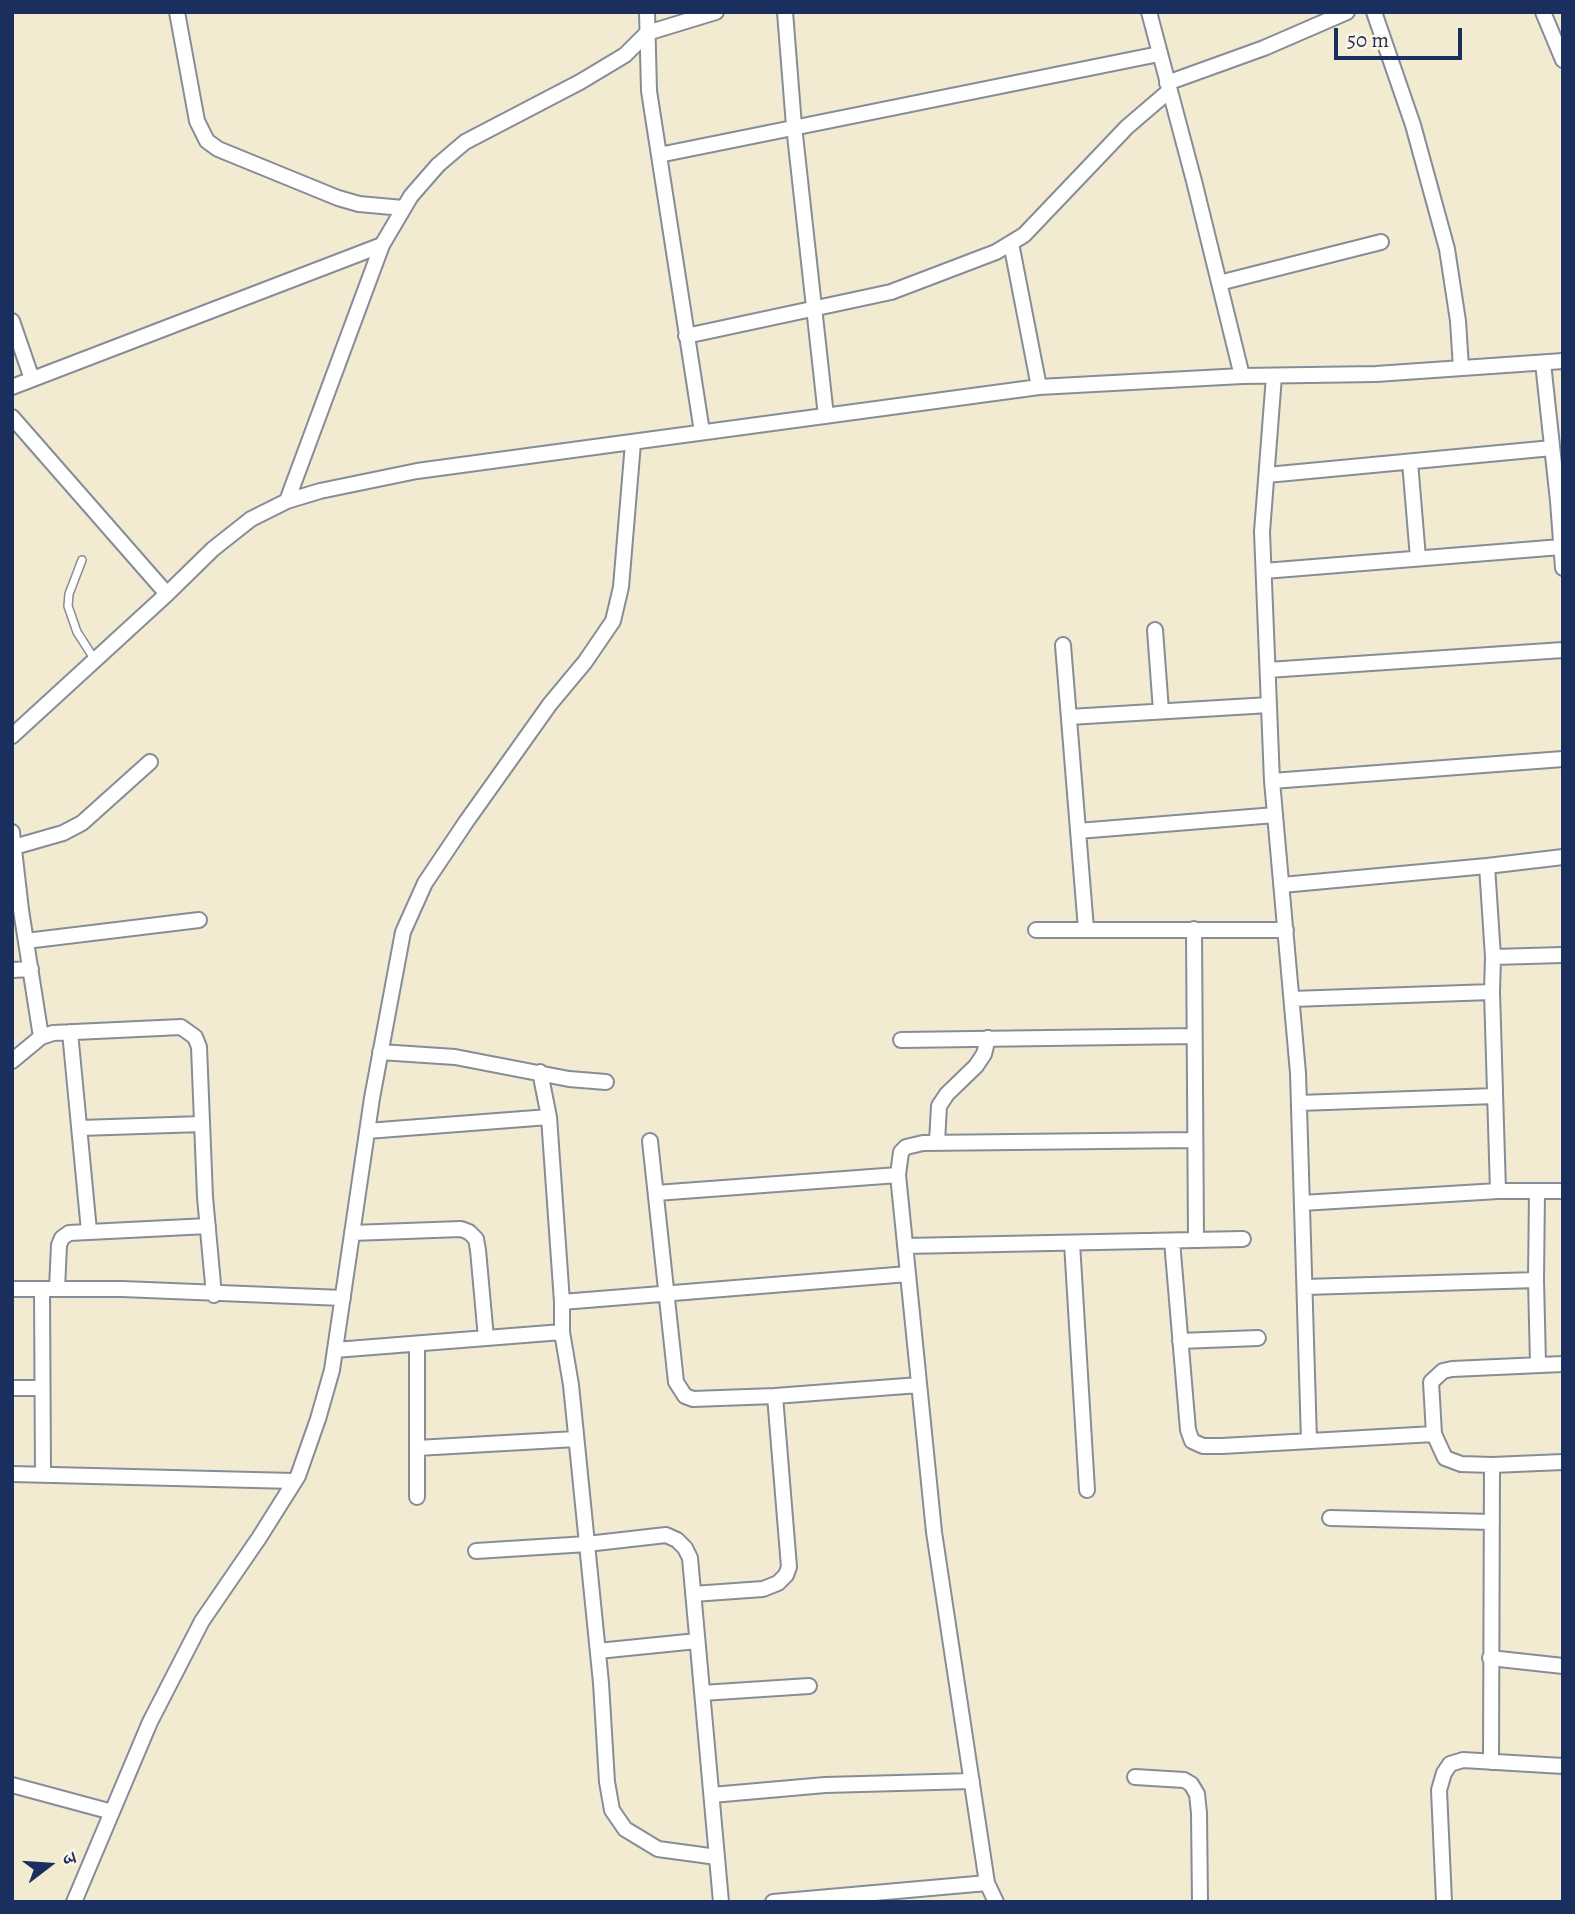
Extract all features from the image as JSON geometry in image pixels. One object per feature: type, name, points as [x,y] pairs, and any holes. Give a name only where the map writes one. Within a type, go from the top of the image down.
[{"type":"street","points":[[177,12],[197,121],[207,141],[218,149],[338,198],[359,204],[404,208]]},
{"type":"street","points":[[287,501],[382,245],[411,196],[438,165],[466,142],[625,55],[647,33],[716,12]]},
{"type":"street","points":[[785,12],[794,126],[826,416]]},
{"type":"street","points":[[1149,12],[1242,376]]},
{"type":"street","points":[[686,336],[891,292],[996,252],[1024,235],[1168,87],[1347,12]]},
{"type":"street","points":[[1374,12],[1413,125],[1447,249],[1458,321],[1461,368]]},
{"type":"street","points":[[1543,12],[1563,60]]},
{"type":"street","points":[[646,14],[649,91],[702,432]]},
{"type":"street","points":[[659,155],[1159,54]]},
{"type":"street","points":[[1219,283],[1381,242]]},
{"type":"street","points":[[1011,243],[1039,387]]},
{"type":"street","points":[[12,387],[382,245]]},
{"type":"street","points":[[12,321],[32,379]]},
{"type":"street","points":[[12,736],[167,594],[213,548],[251,519],[287,501],[320,491],[417,471],[1039,387],[1242,376],[1376,374],[1563,361]]},
{"type":"street","points":[[1542,363],[1561,501],[1563,568]]},
{"type":"street","points":[[1274,376],[1262,532],[1272,781],[1299,1103],[1309,1441]]},
{"type":"street","points":[[12,417],[167,594]]},
{"type":"street","points":[[74,1902],[150,1722],[202,1621],[260,1538],[294,1481],[318,1419],[335,1350],[367,1131],[403,932],[425,884],[519,747],[613,621],[621,587],[633,443]]},
{"type":"street","points":[[1267,475],[1552,448]]},
{"type":"street","points":[[1410,461],[1418,558]]},
{"type":"street","points":[[1264,571],[1561,547]]},
{"type":"street","points":[[1154,630],[1161,711]]},
{"type":"street","points":[[1063,645],[1086,929]]},
{"type":"street","points":[[1268,670],[1563,650]]},
{"type":"street","points":[[1069,717],[1269,705]]},
{"type":"street","points":[[1272,781],[1563,759]]},
{"type":"street","points":[[41,1037],[26,941],[17,919],[13,839],[63,833],[82,822],[150,762]]},
{"type":"street","points":[[1078,831],[1275,815]]},
{"type":"street","points":[[1282,885],[1563,857]]},
{"type":"street","points":[[1487,866],[1493,957],[1498,1191]]},
{"type":"street","points":[[26,941],[199,920]]},
{"type":"street","points":[[1194,929],[1196,1240]]},
{"type":"street","points":[[1036,930],[1286,930]]},
{"type":"street","points":[[1493,957],[1563,955]]},
{"type":"street","points":[[12,970],[31,969]]},
{"type":"street","points":[[1292,999],[1492,992]]},
{"type":"street","points":[[12,1061],[41,1037],[70,1032],[181,1027],[195,1037],[199,1047],[214,1295]]},
{"type":"street","points":[[70,1032],[89,1231]]},
{"type":"street","points":[[901,1040],[1194,1036]]},
{"type":"street","points":[[937,1142],[939,1106],[947,1094],[976,1066],[989,1038]]},
{"type":"street","points":[[380,1052],[455,1057],[569,1079],[606,1082]]},
{"type":"street","points":[[540,1072],[549,1117],[562,1332],[587,1544],[607,1782],[612,1810],[625,1829],[658,1849],[718,1857]]},
{"type":"street","points":[[1299,1103],[1495,1096]]},
{"type":"street","points":[[367,1131],[549,1117]]},
{"type":"street","points":[[80,1128],[202,1124]]},
{"type":"street","points":[[996,1902],[987,1883],[934,1532],[898,1175],[901,1152],[906,1147],[937,1142],[1194,1140]]},
{"type":"street","points":[[650,1141],[676,1382],[685,1396],[693,1399],[775,1396],[919,1385]]},
{"type":"street","points":[[656,1193],[898,1175]]},
{"type":"street","points":[[1302,1203],[1498,1191],[1563,1191]]},
{"type":"street","points":[[1537,1191],[1538,1364]]},
{"type":"street","points":[[43,1474],[42,1388],[49,1289],[62,1238],[69,1233],[89,1231],[208,1226]]},
{"type":"street","points":[[352,1233],[461,1229],[469,1232],[476,1239],[478,1250],[486,1338]]},
{"type":"street","points":[[905,1246],[1243,1239]]},
{"type":"street","points":[[1172,1241],[1188,1430],[1192,1441],[1203,1446],[1434,1434]]},
{"type":"street","points":[[1072,1243],[1087,1490]]},
{"type":"street","points":[[562,1303],[908,1274]]},
{"type":"street","points":[[1305,1287],[1536,1280]]},
{"type":"street","points":[[12,1289],[121,1289],[214,1295],[343,1298]]},
{"type":"street","points":[[335,1350],[562,1332]]},
{"type":"street","points":[[1181,1341],[1258,1338]]},
{"type":"street","points":[[417,1344],[417,1497]]},
{"type":"street","points":[[1563,1364],[1443,1371],[1431,1382],[1434,1434],[1445,1458],[1461,1464],[1563,1462]]},
{"type":"street","points":[[12,1388],[42,1388]]},
{"type":"street","points":[[693,1594],[763,1589],[778,1583],[786,1575],[789,1567],[775,1396]]},
{"type":"street","points":[[417,1448],[576,1439]]},
{"type":"street","points":[[1491,1762],[1492,1465]]},
{"type":"street","points":[[12,1474],[294,1481]]},
{"type":"street","points":[[1330,1518],[1492,1522]]},
{"type":"street","points":[[476,1551],[587,1544],[666,1535],[685,1548],[690,1558],[721,1902]]},
{"type":"street","points":[[598,1651],[697,1641]]},
{"type":"street","points":[[1490,1658],[1563,1665]]},
{"type":"street","points":[[702,1693],[809,1686]]},
{"type":"street","points":[[1444,1902],[1439,1790],[1450,1764],[1462,1760],[1563,1766]]},
{"type":"street","points":[[1135,1777],[1184,1780],[1191,1784],[1197,1794],[1200,1902]]},
{"type":"street","points":[[712,1795],[825,1785],[972,1781]]},
{"type":"street","points":[[12,1785],[112,1812]]},
{"type":"street","points":[[773,1902],[987,1883]]},
{"type":"lane","points":[[82,560],[69,594],[68,606],[78,632],[95,660]]}]
